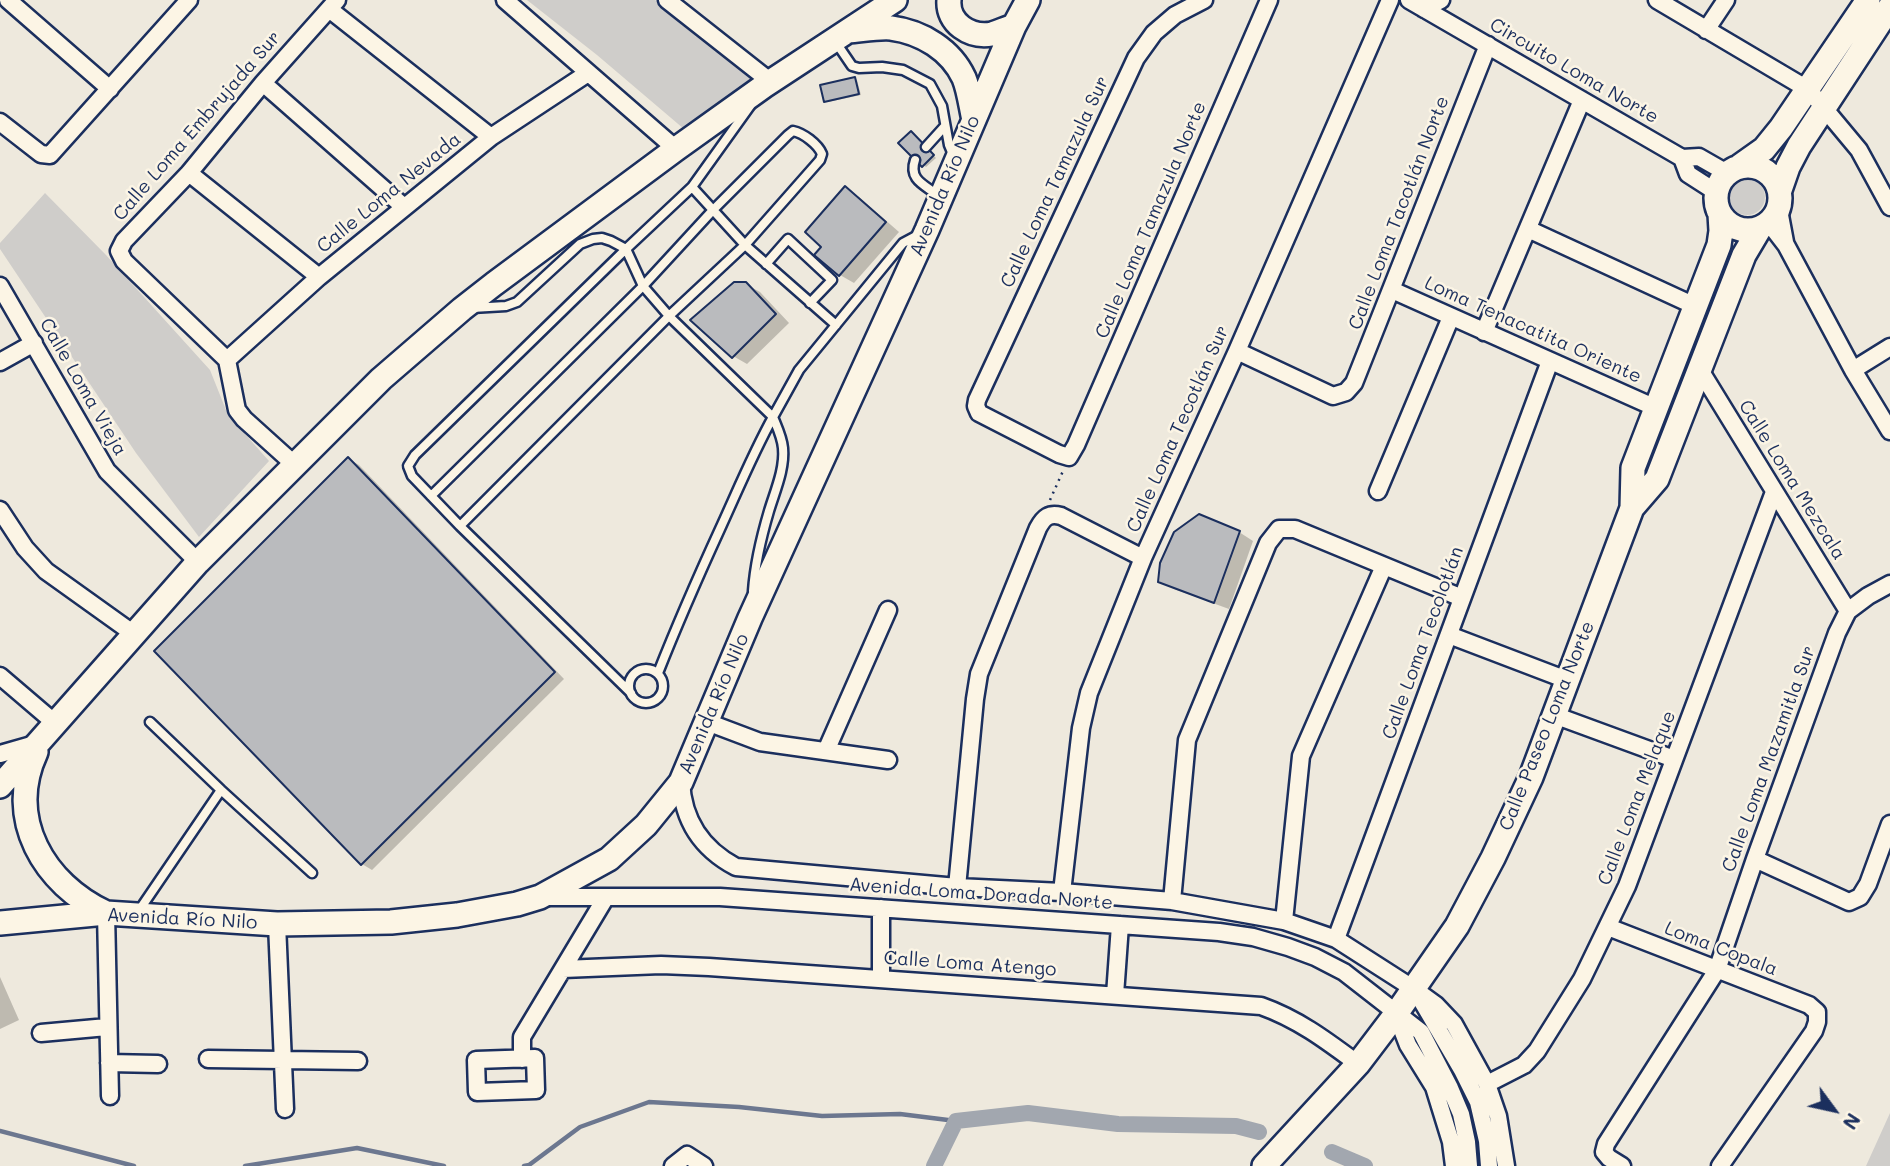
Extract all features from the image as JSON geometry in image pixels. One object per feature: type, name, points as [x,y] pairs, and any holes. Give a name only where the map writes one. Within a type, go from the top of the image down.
[{"type":"main road","points":[[0,786],[198,562],[381,379],[462,309],[676,149],[839,35],[895,0]]},
{"type":"main road","points":[[949,0],[950,15],[966,30],[978,34],[992,34],[1014,26]]},
{"type":"main road","name":"Avenida Río Nilo","points":[[0,923],[106,913],[277,924],[391,922],[457,915],[517,904],[540,897],[610,859],[646,825],[681,782],[750,618],[928,230],[1014,26],[1028,0]]},
{"type":"main road","points":[[1726,186],[1761,167],[1776,180],[1772,213],[1748,230],[1727,223],[1726,186],[1764,149],[1809,90],[1868,0]]},
{"type":"main road","name":"Calle Paseo Loma Norte","points":[[1632,508],[1657,479],[1744,255],[1772,213],[1793,157],[1890,7]]},
{"type":"main road","points":[[839,35],[890,28],[929,40],[956,64],[965,80],[974,120]]},
{"type":"main road","name":"Calle Paseo Loma Norte","points":[[1264,1166],[1358,1064],[1396,1014],[1457,926],[1493,858],[1531,777],[1632,508],[1633,468],[1719,245],[1726,186]]},
{"type":"main road","points":[[55,723],[38,746],[28,772],[25,800],[29,828],[40,856],[57,880],[80,899],[106,913]]},
{"type":"street","points":[[8,0],[110,89]]},
{"type":"street","points":[[0,122],[41,154],[50,155],[189,0]]},
{"type":"street","points":[[505,0],[676,149]]},
{"type":"street","points":[[673,5],[693,0]]},
{"type":"street","name":"Calle Loma Tamazula Sur","points":[[1069,457],[979,413],[977,400],[1136,58],[1154,33],[1175,15],[1204,0]]},
{"type":"street","name":"Calle Loma Tamazula Norte","points":[[1069,457],[1269,0]]},
{"type":"street","name":"Calle Loma Tecotlán Sur","points":[[1062,892],[1082,728],[1089,693],[1143,558],[1237,351],[1390,0]]},
{"type":"street","name":"Circuito Loma Norte","points":[[1409,0],[1682,158],[1699,157],[1726,186]]},
{"type":"street","points":[[1424,9],[1441,0]]},
{"type":"street","points":[[1657,0],[1809,90],[1859,150],[1890,207]]},
{"type":"street","points":[[1706,30],[1726,0]]},
{"type":"street","points":[[333,5],[491,137]]},
{"type":"street","name":"Calle Loma Embrujada Sur","points":[[227,360],[124,261],[119,251],[124,241],[189,173],[263,83],[333,5]]},
{"type":"street","points":[[673,5],[767,84]]},
{"type":"street","name":"Calle Loma Tacotlán Norte","points":[[1237,351],[1333,396],[1346,392],[1354,383],[1488,45]]},
{"type":"street","name":"Calle Loma Nevada","points":[[227,360],[319,277],[404,206],[491,137],[588,73]]},
{"type":"street","points":[[263,83],[404,206]]},
{"type":"street","points":[[1484,332],[1582,100]]},
{"type":"street","points":[[189,173],[319,277]]},
{"type":"street","points":[[1772,213],[1786,245],[1853,370],[1890,431]]},
{"type":"street","points":[[1528,229],[1695,306]]},
{"type":"street","name":"Calle Loma Vieja","points":[[0,286],[107,471],[198,562]]},
{"type":"street","name":"Loma Tenacatita Oriente","points":[[1392,290],[1656,408]]},
{"type":"street","points":[[1378,491],[1451,317]]},
{"type":"street","points":[[0,362],[34,343]]},
{"type":"street","points":[[1853,370],[1890,346]]},
{"type":"street","points":[[227,360],[237,410],[295,465]]},
{"type":"street","name":"Calle Loma Tecolotlán","points":[[1336,939],[1550,361]]},
{"type":"street","name":"Calle Loma Mezcala","points":[[1700,370],[1848,611]]},
{"type":"street","name":"Calle Loma Melaque","points":[[1487,1084],[1524,1065],[1537,1051],[1582,979],[1608,928],[1627,886],[1774,492]]},
{"type":"street","points":[[0,510],[25,548],[46,571],[134,634]]},
{"type":"street","points":[[957,887],[979,674],[1038,528],[1046,516],[1061,516],[1143,558]]},
{"type":"street","points":[[1172,901],[1187,740],[1268,544],[1279,529],[1295,529],[1462,598]]},
{"type":"street","points":[[1284,921],[1301,756],[1384,566]]},
{"type":"street","points":[[1848,611],[1890,584]]},
{"type":"street","points":[[826,751],[888,610]]},
{"type":"street","name":"Calle Loma Mazamitla Sur","points":[[1622,1166],[1604,1152],[1606,1144],[1717,970],[1837,634],[1848,611]]},
{"type":"street","points":[[1449,635],[1567,680]]},
{"type":"street","points":[[0,676],[55,723]]},
{"type":"street","points":[[1554,715],[1674,759]]},
{"type":"street","points":[[707,722],[760,742],[888,760]]},
{"type":"street","points":[[0,754],[35,744]]},
{"type":"street","name":"Avenida Loma Dorada Norte","points":[[681,782],[684,806],[693,828],[708,847],[736,867],[957,887],[1172,901],[1284,921],[1336,939],[1414,989],[1436,1005],[1454,1024],[1487,1084],[1498,1116],[1506,1166]]},
{"type":"street","points":[[1755,859],[1849,902],[1860,897],[1868,884],[1890,824]]},
{"type":"street","name":"Avenida Loma Dorada Norte","points":[[540,897],[720,897],[1219,932],[1253,937],[1288,947],[1344,972],[1421,1032],[1461,1114],[1469,1166]]},
{"type":"street","points":[[522,1059],[523,1037],[606,897]]},
{"type":"street","points":[[881,908],[881,979]]},
{"type":"street","points":[[106,913],[110,1096]]},
{"type":"street","points":[[277,924],[285,1109]]},
{"type":"street","points":[[1115,995],[1120,925]]},
{"type":"street","name":"Loma Copala","points":[[1608,928],[1809,1005],[1817,1012],[1814,1031],[1720,1166]]},
{"type":"street","name":"Calle Loma Atengo","points":[[563,969],[685,966],[1261,1006],[1305,1025],[1358,1064]]},
{"type":"street","name":"Avenida Loma Dorada Norte","points":[[1414,989],[1478,1102],[1487,1141],[1489,1166]]},
{"type":"street","name":"Avenida Loma Dorada Norte","points":[[1396,1014],[1408,1045],[1434,1087],[1451,1142],[1454,1166]]},
{"type":"street","points":[[41,1033],[107,1027]]},
{"type":"street","points":[[208,1059],[358,1061]]},
{"type":"street","points":[[109,1063],[158,1064]]},
{"type":"street","points":[[673,1166],[687,1155],[704,1166]]},
{"type":"lane","points":[[839,35],[852,66],[903,70],[930,84],[943,106],[948,145],[956,162]]},
{"type":"lane","points":[[631,693],[630,683],[638,671],[649,669],[658,673],[663,684],[661,695],[645,703],[635,698],[460,526],[412,476],[408,466],[415,455],[692,187],[767,84]]},
{"type":"lane","points":[[926,147],[944,126]]},
{"type":"lane","points":[[431,496],[643,286],[713,210],[793,131],[799,132],[820,148],[820,160],[745,245],[669,316],[460,526]]},
{"type":"lane","points":[[915,160],[912,167],[916,179],[941,198]]},
{"type":"lane","points":[[692,187],[745,245],[836,325]]},
{"type":"lane","points":[[658,673],[758,444],[799,370],[903,243],[928,230]]},
{"type":"lane","points":[[462,309],[506,306],[517,302],[580,244],[593,239],[602,238],[626,249],[643,286],[669,316],[773,417],[781,438],[782,464],[757,554],[750,618]]},
{"type":"lane","points":[[766,264],[788,239],[832,280],[810,303]]},
{"type":"lane","points":[[150,722],[312,873]]},
{"type":"lane","points":[[137,915],[221,790]]},
{"type":"path","points":[[1046,516],[1050,498],[1069,457]]},
{"type":"shaded area","points":[[527,0],[655,0],[753,80],[684,129]]},
{"type":"shaded area","points":[[1747,179],[1760,184],[1765,197],[1760,210],[1747,215],[1734,210],[1729,197],[1734,184]]},
{"type":"shaded area","points":[[45,193],[106,255],[210,370],[228,415],[269,461],[199,537],[136,453],[0,249],[0,243]]},
{"type":"shaded area","points":[[1890,1113],[1890,1166],[1866,1166]]},
{"type":"building","points":[[855,77],[859,94],[824,102],[820,85]]},
{"type":"building","points":[[911,131],[934,155],[922,167],[898,143]]},
{"type":"building","points":[[845,186],[886,222],[839,276],[814,255],[821,247],[805,232]]},
{"type":"building","points":[[734,282],[746,282],[776,314],[732,358],[690,320]]},
{"type":"building","points":[[348,457],[555,672],[361,865],[154,651]]},
{"type":"building","points":[[1199,514],[1240,531],[1214,603],[1158,582],[1160,563],[1174,532]]},
{"type":"waterway","points":[[524,1166],[580,1127],[649,1102],[739,1107],[822,1116],[900,1114],[956,1121]]},
{"type":"waterway","points":[[934,1166],[956,1121],[1028,1113],[1118,1124],[1236,1126],[1259,1132]]},
{"type":"waterway","points":[[0,1131],[134,1166]]},
{"type":"waterway","points":[[245,1166],[357,1148],[444,1166]]},
{"type":"waterway","points":[[1332,1152],[1365,1166]]}]
